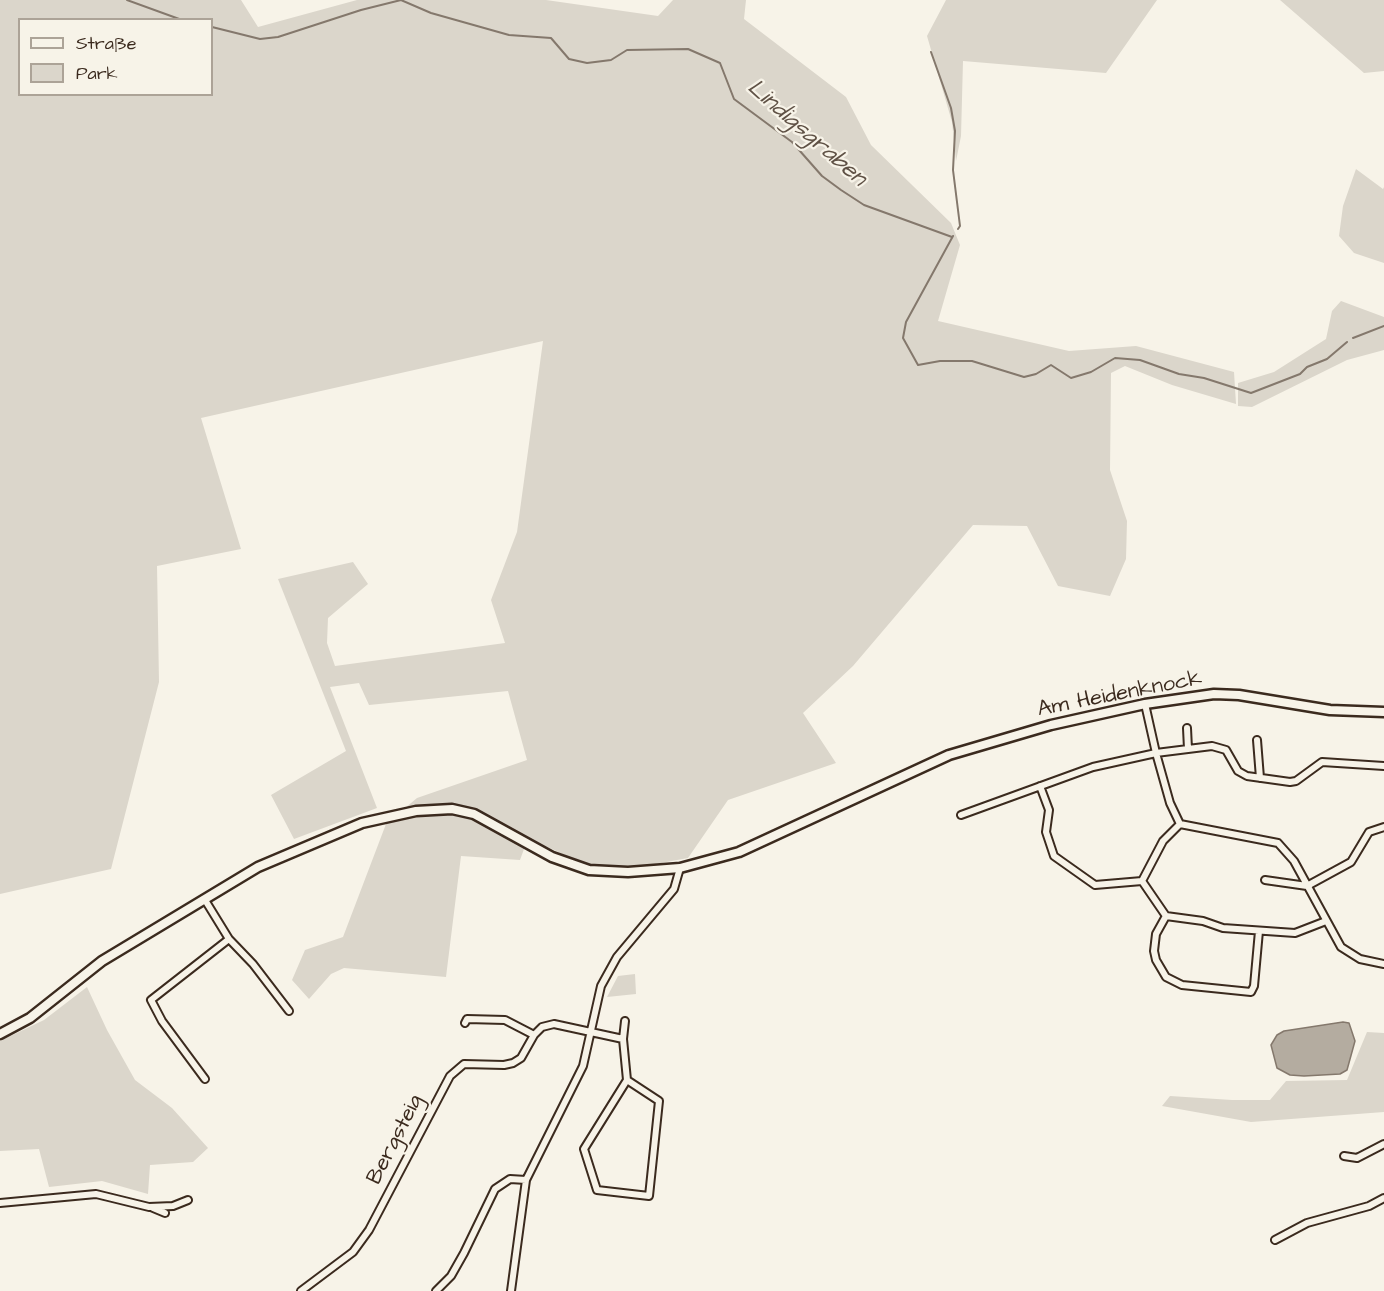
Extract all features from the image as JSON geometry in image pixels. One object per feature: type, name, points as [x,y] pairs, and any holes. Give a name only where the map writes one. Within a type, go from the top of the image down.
[{"type":"street","name":"Am Heidenknock","points":[[0,1034],[30,1018],[102,961],[205,900],[288,853],[362,823],[416,811],[452,809],[474,814],[552,856],[589,870],[628,872],[680,868],[739,852],[906,773],[972,747],[1050,725],[1145,704],[1214,694],[1239,695],[1330,710],[1384,712]]},
{"type":"street","points":[[1145,704],[1170,803],[1180,824]]},
{"type":"street","points":[[1187,728],[1188,749]]},
{"type":"street","points":[[1257,740],[1260,778]]},
{"type":"street","points":[[961,814],[1093,767],[1156,753],[1188,749],[1222,748],[1238,771],[1260,778],[1296,781],[1317,765],[1326,762],[1384,766]]},
{"type":"street","points":[[1041,786],[1049,810],[1046,832],[1054,856],[1095,885],[1142,881]]},
{"type":"street","points":[[1142,881],[1163,841],[1180,824]]},
{"type":"street","points":[[1180,824],[1278,843],[1294,861],[1341,947],[1350,954],[1384,964]]},
{"type":"street","points":[[1265,880],[1307,886],[1351,862],[1369,832],[1384,827]]},
{"type":"street","points":[[511,1291],[526,1180],[584,1066],[598,995],[617,957],[674,889],[680,868]]},
{"type":"street","points":[[1142,881],[1166,916],[1203,921],[1222,928],[1259,931],[1301,932],[1326,921]]},
{"type":"street","points":[[205,900],[229,939],[253,964],[289,1011]]},
{"type":"street","points":[[1166,916],[1156,934],[1154,951],[1156,960],[1166,977],[1182,985],[1251,992],[1254,986],[1259,931]]},
{"type":"street","points":[[205,1079],[162,1021],[151,1000],[229,939]]},
{"type":"street","points":[[465,1023],[467,1019],[505,1020],[534,1035],[542,1027],[554,1024],[623,1039]]},
{"type":"street","points":[[625,1021],[623,1039],[626,1046],[627,1080],[584,1149],[597,1190],[649,1196],[659,1101],[627,1080]]},
{"type":"street","name":"Bergsteig","points":[[300,1291],[353,1252],[369,1230],[450,1076],[464,1064],[504,1065],[513,1063],[521,1058],[534,1035]]},
{"type":"street","points":[[1344,1156],[1357,1158],[1384,1143]]},
{"type":"street","points":[[436,1291],[451,1275],[464,1253],[495,1190],[510,1179],[526,1180]]},
{"type":"street","points":[[0,1203],[96,1194],[165,1213]]},
{"type":"street","points":[[1275,1240],[1299,1227],[1369,1206],[1384,1198]]},
{"type":"street","points":[[149,1207],[173,1206],[188,1200]]},
{"type":"green space","points":[[0,0],[241,0],[258,27],[357,0],[546,0],[658,16],[673,0],[746,0],[744,19],[846,97],[871,145],[951,223],[960,245],[938,321],[1069,351],[1136,346],[1234,372],[1236,404],[1172,385],[1125,366],[1111,373],[1110,470],[1127,521],[1126,559],[1110,596],[1058,586],[1027,526],[973,525],[853,666],[803,713],[836,763],[728,800],[688,858],[634,868],[591,867],[528,838],[520,860],[461,856],[446,977],[344,968],[331,974],[309,999],[292,980],[305,950],[343,937],[386,824],[417,798],[527,760],[508,691],[369,705],[359,683],[330,687],[377,808],[294,839],[271,795],[346,751],[278,579],[353,562],[368,584],[328,618],[327,643],[335,666],[505,643],[491,600],[517,532],[543,341],[201,418],[241,549],[157,566],[159,682],[111,869],[0,894]]},
{"type":"green space","points":[[946,0],[1157,0],[1106,73],[963,61],[961,136],[956,161],[952,122],[927,36]]},
{"type":"green space","points":[[1280,0],[1384,0],[1384,71],[1364,73]]},
{"type":"green space","points":[[1356,169],[1383,189],[1384,187],[1384,263],[1354,253],[1339,236],[1343,206]]},
{"type":"green space","points":[[1341,301],[1384,317],[1384,350],[1347,360],[1252,407],[1238,406],[1238,383],[1274,372],[1326,339],[1332,311]]},
{"type":"green space","points":[[635,974],[636,994],[607,997],[618,976]]},
{"type":"green space","points":[[87,987],[107,1030],[135,1080],[172,1108],[208,1148],[193,1162],[150,1165],[148,1194],[102,1181],[49,1187],[39,1149],[0,1151],[0,1041],[44,1020]]},
{"type":"green space","points":[[1367,1032],[1384,1033],[1384,1112],[1251,1122],[1162,1106],[1170,1096],[1270,1100],[1286,1081],[1347,1080]]},
{"type":"shaded area","points":[[1349,1023],[1355,1041],[1347,1070],[1340,1074],[1304,1076],[1290,1075],[1277,1068],[1271,1045],[1277,1035],[1284,1031]]},
{"type":"waterway","name":"Lindigsgraben","points":[[127,0],[176,18]]},
{"type":"waterway","name":"Lindigsgraben","points":[[213,27],[260,39],[278,37],[361,10],[401,0],[431,13],[509,35],[551,38],[569,59],[587,63],[611,60],[627,50],[688,49],[720,63],[734,99],[792,142],[822,176],[841,190],[864,205],[952,237]]},
{"type":"waterway","points":[[931,52],[951,108],[955,131],[953,170],[960,226],[958,229]]},
{"type":"waterway","points":[[953,236],[906,322],[903,338],[918,365],[940,361],[972,361],[1024,377],[1036,374],[1051,365],[1071,378],[1091,372],[1115,358],[1140,360],[1179,374],[1204,378],[1251,393],[1300,374],[1307,367],[1327,359],[1347,342]]},
{"type":"waterway","points":[[1353,338],[1384,326]]}]
